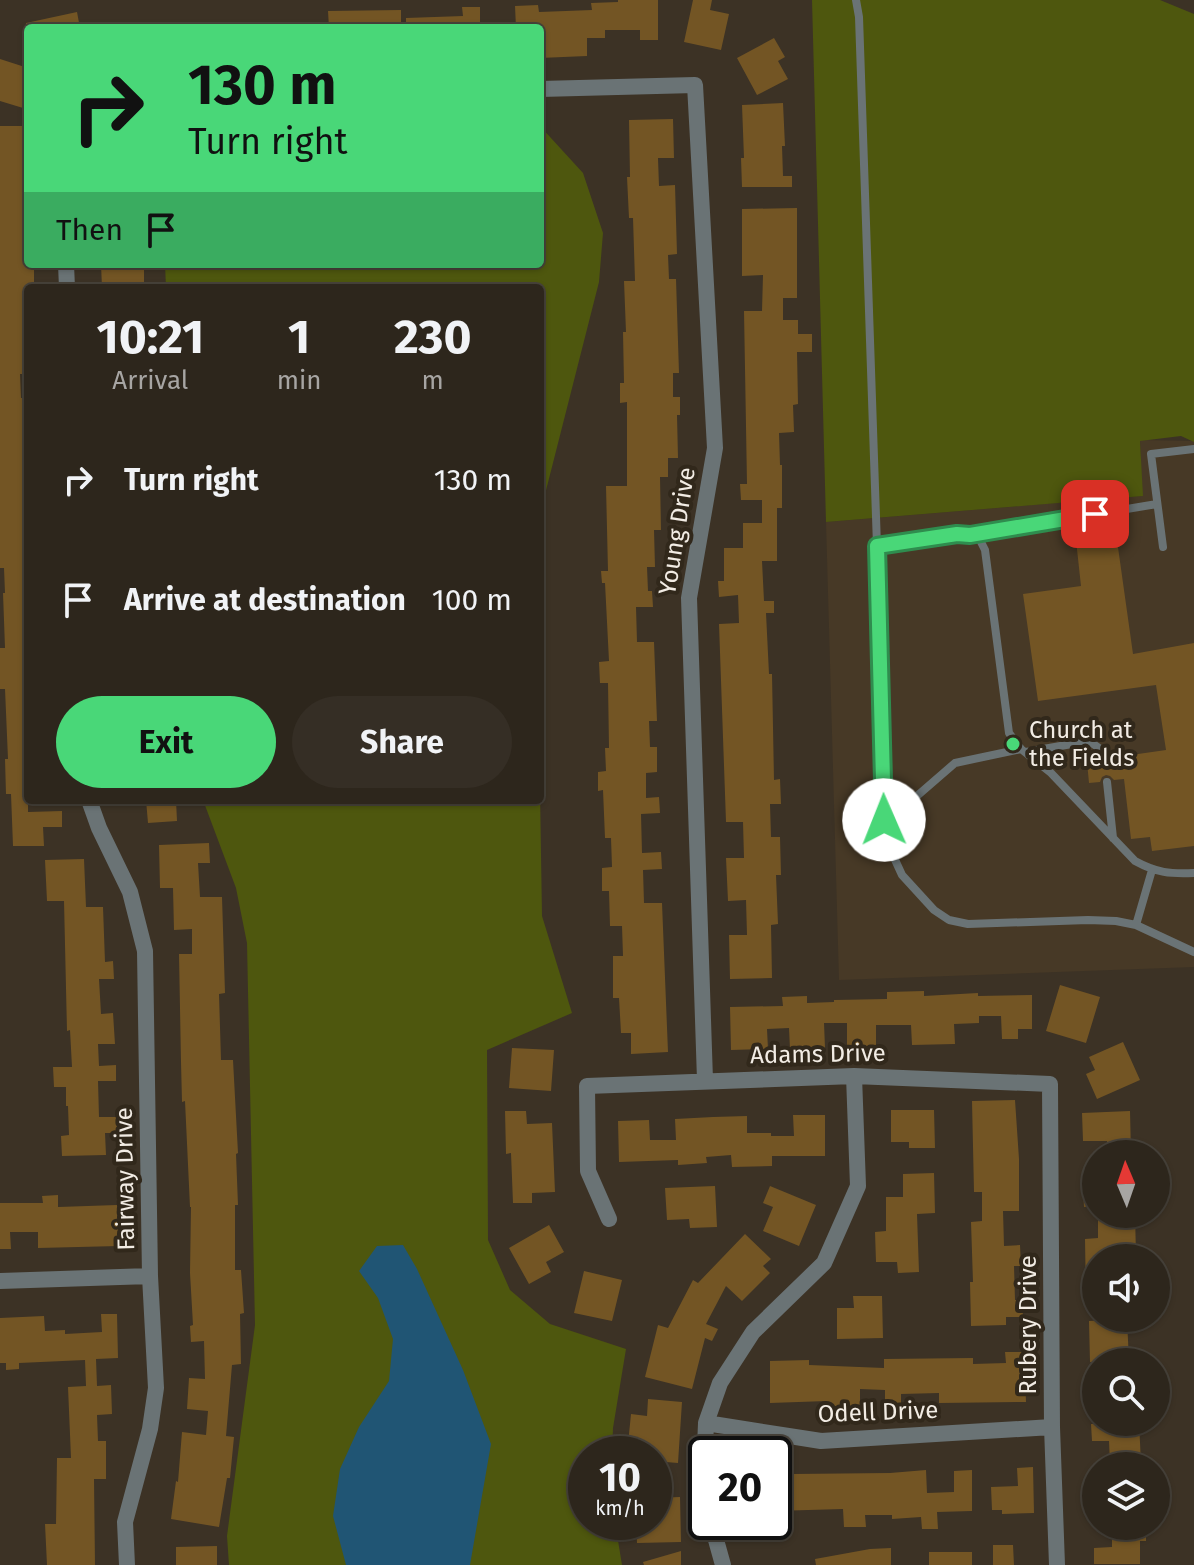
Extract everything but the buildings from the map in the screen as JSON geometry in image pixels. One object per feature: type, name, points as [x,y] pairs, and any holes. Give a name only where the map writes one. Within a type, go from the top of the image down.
[{"type":"street","name":"Young Drive","points":[[544,89],[695,85],[715,448],[689,598],[705,1080]]},
{"type":"street","name":"Fairway Drive","points":[[90,804],[130,892],[145,951],[150,1276],[156,1388],[150,1429],[125,1522],[127,1565]]},
{"type":"street","name":"Adams Drive","points":[[609,1219],[588,1171],[587,1086],[854,1076],[1050,1084]]},
{"type":"street","points":[[705,1436],[706,1423],[720,1383],[753,1332],[824,1263],[858,1186],[854,1076]]},
{"type":"street","name":"Rubery Drive","points":[[1050,1084],[1052,1427],[1057,1565]]},
{"type":"street","points":[[0,1281],[150,1276]]},
{"type":"street","name":"Odell Drive","points":[[706,1423],[821,1441],[1052,1427]]},
{"type":"street","points":[[716,1540],[723,1565]]},
{"type":"lane","points":[[856,0],[859,17],[884,820],[891,851],[902,875],[934,910],[949,920],[968,924],[1116,921],[1136,925],[1194,952]]},
{"type":"lane","points":[[1163,547],[1151,454],[1194,449]]},
{"type":"lane","points":[[877,546],[957,534],[970,535],[1157,504]]},
{"type":"lane","points":[[970,535],[980,540],[985,550],[1009,733],[1135,861],[1152,870],[1170,874],[1194,873]]},
{"type":"lane","points":[[884,820],[955,763],[1089,741],[1099,748],[1104,761]]},
{"type":"lane","points":[[1107,782],[1113,838]]},
{"type":"lane","points":[[1136,925],[1152,870]]},
{"type":"shaded area","name":"Church at the Fields","points":[[1140,440],[1194,441],[1194,967],[839,980],[826,522],[1142,496]]},
{"type":"green space","points":[[812,0],[1160,0],[1194,14],[1194,442],[1181,436],[1140,441],[1143,496],[826,522]]},
{"type":"green space","points":[[544,130],[583,173],[603,233],[599,282],[544,498],[544,284],[166,284],[165,268],[544,268]]},
{"type":"green space","points":[[204,804],[540,804],[542,916],[572,1013],[487,1050],[488,1240],[510,1290],[550,1324],[626,1349],[613,1436],[568,1436],[568,1540],[618,1540],[622,1565],[229,1565],[227,1536],[255,1325],[247,943],[236,888]]},
{"type":"water","points":[[403,1245],[463,1370],[491,1444],[470,1565],[346,1565],[333,1516],[340,1469],[359,1427],[389,1381],[393,1339],[378,1298],[359,1271],[377,1246]]},
{"type":"place","name":"Church at the Fields","points":[[1013,744]]},
{"type":"route","points":[[884,820],[877,546],[957,534],[970,535],[1095,514]]}]
